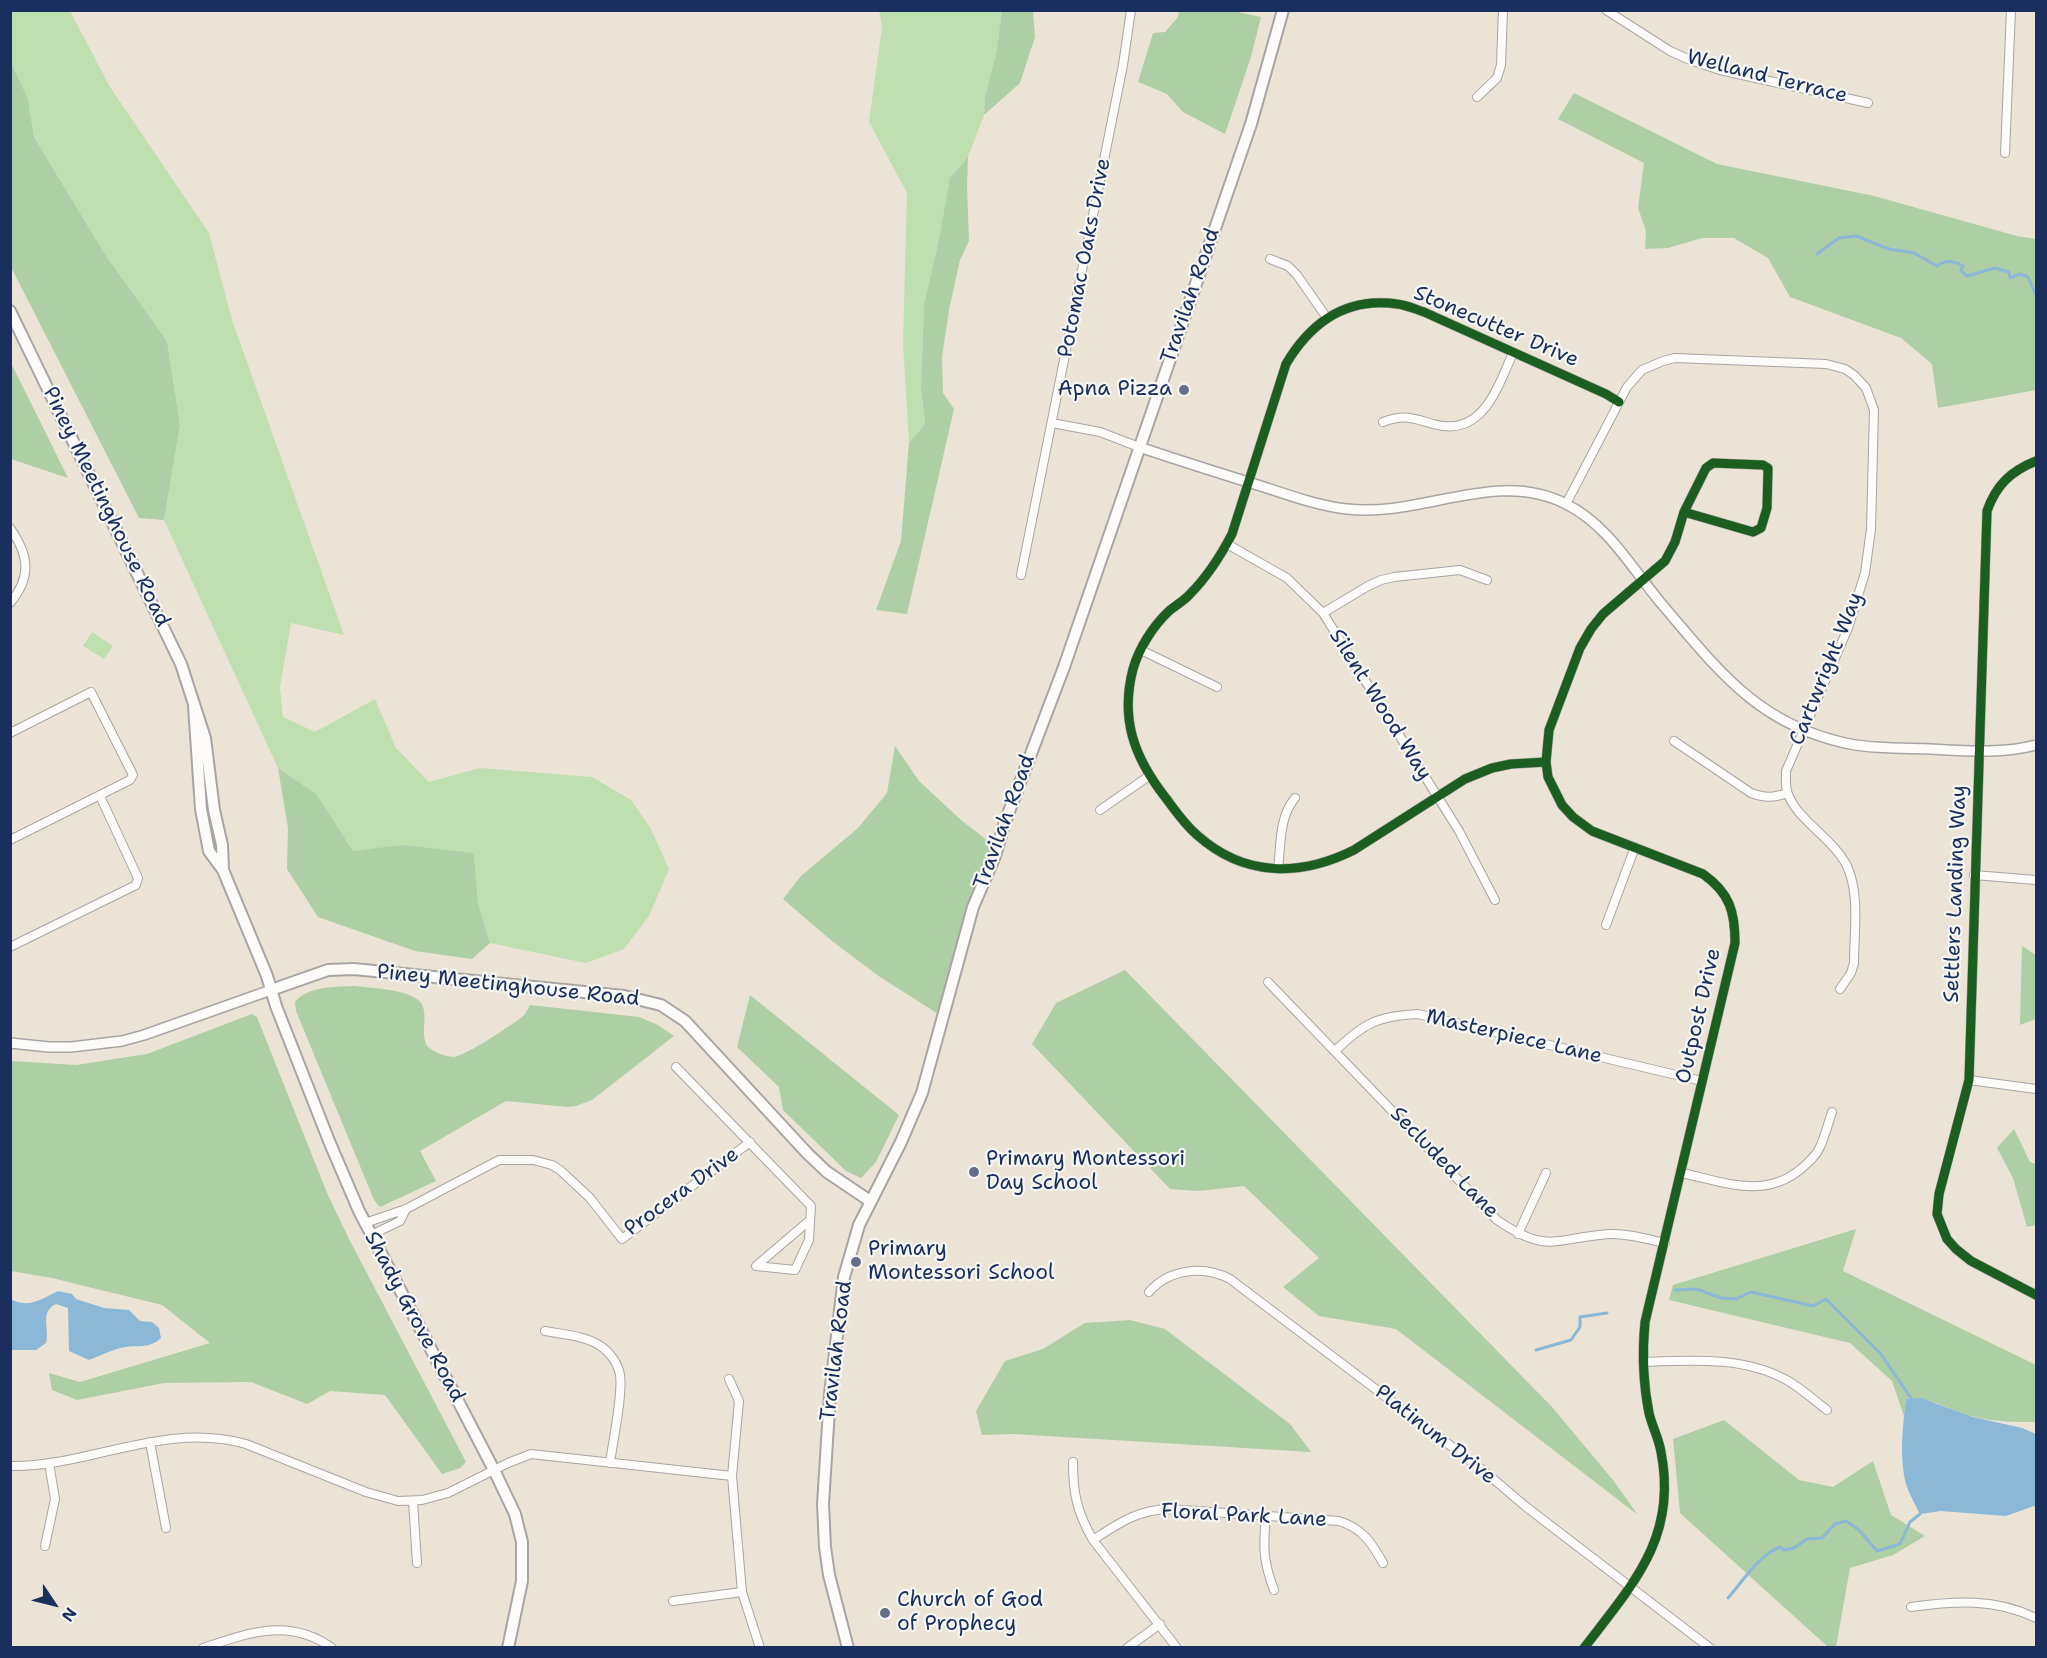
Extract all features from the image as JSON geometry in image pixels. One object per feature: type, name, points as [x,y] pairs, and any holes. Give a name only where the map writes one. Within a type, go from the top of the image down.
[{"type":"main road","name":"Travilah Road","points":[[848,1647],[829,1575],[823,1504],[830,1394],[844,1277],[859,1226],[920,1101],[973,907],[995,856],[1005,822],[1064,667],[1254,117],[1283,10]]},
{"type":"main road","name":"Piney Meetinghouse Road","points":[[10,311],[181,664],[194,706],[201,809],[209,851],[223,870],[271,990],[328,970],[354,969],[624,996],[662,1005],[696,1031],[827,1172],[870,1201]]},
{"type":"main road","name":"Shady Grove Road","points":[[271,990],[329,1141],[365,1223],[515,1514],[523,1559],[520,1599],[508,1647]]},
{"type":"street","name":"Potomac Oaks Drive","points":[[1021,575],[1123,65],[1131,10]]},
{"type":"street","points":[[1477,97],[1497,78],[1502,65],[1503,10]]},
{"type":"street","name":"Welland Terrace","points":[[1606,10],[1670,51],[1690,60],[1720,70],[1868,103]]},
{"type":"street","points":[[2005,153],[2011,10]]},
{"type":"street","points":[[1270,259],[1288,267],[1297,275],[1327,318]]},
{"type":"street","name":"Stonecutter Drive","points":[[1546,762],[1511,764],[1492,768],[1465,779],[1354,850],[1336,859],[1307,868],[1278,869],[1256,866],[1237,860],[1209,845],[1182,820],[1149,776],[1138,754],[1128,718],[1134,667],[1141,650],[1157,625],[1206,577],[1227,544],[1286,364],[1298,344],[1312,329],[1327,318],[1360,304],[1399,304],[1424,312],[1606,394],[1619,402]]},
{"type":"street","points":[[1383,422],[1396,417],[1407,417],[1442,426],[1466,423],[1484,412],[1491,402],[1513,352]]},
{"type":"street","name":"Cartwright Way","points":[[1566,504],[1627,387],[1642,370],[1663,361],[1675,358],[1826,364],[1845,369],[1866,388],[1874,410],[1870,529],[1865,573],[1848,628],[1785,771],[1787,793]]},
{"type":"street","points":[[1052,423],[1100,432],[1139,447],[1314,503],[1347,509],[1371,510],[1399,507],[1488,491],[1537,493],[1566,504],[1598,526],[1717,669],[1735,687],[1765,710],[1803,729],[1845,743],[1874,747],[1978,751],[2017,750],[2037,745]]},
{"type":"street","name":"Settlers Landing Way","points":[[2037,461],[2013,472],[2003,481],[1991,498],[1987,511],[1969,1080],[1939,1194],[1938,1214],[1947,1239],[1956,1249],[1971,1261],[2037,1295]]},
{"type":"street","name":"Outpost Drive","points":[[1584,1647],[1646,1565],[1662,1519],[1666,1483],[1661,1450],[1650,1415],[1643,1362],[1646,1322],[1735,943],[1735,920],[1729,901],[1713,881],[1703,873],[1592,831],[1573,817],[1554,792],[1548,777],[1546,762],[1549,730],[1580,648],[1603,614],[1665,561],[1675,542],[1684,512],[1706,468],[1713,463],[1763,465],[1768,468],[1767,508],[1761,528],[1753,532],[1684,512]]},
{"type":"street","points":[[10,528],[25,554],[27,571],[20,592],[10,603]]},
{"type":"street","name":"Silent Wood Way","points":[[1227,544],[1287,578],[1323,613],[1459,831],[1495,900]]},
{"type":"street","points":[[1323,613],[1368,586],[1394,577],[1460,570],[1487,580]]},
{"type":"street","points":[[1141,650],[1217,687]]},
{"type":"street","points":[[10,733],[91,692],[133,775],[130,780],[100,796],[10,840]]},
{"type":"street","points":[[1674,741],[1751,793],[1762,797],[1776,797],[1787,793],[1793,805],[1838,851],[1852,879],[1854,894],[1854,963],[1851,973],[1840,989]]},
{"type":"street","points":[[1101,810],[1149,776]]},
{"type":"street","points":[[10,948],[136,885],[138,878],[100,796]]},
{"type":"street","points":[[1278,869],[1284,818],[1288,806],[1295,798]]},
{"type":"street","points":[[1606,925],[1635,847]]},
{"type":"street","points":[[1974,875],[2037,880]]},
{"type":"street","name":"Secluded Lane","points":[[1268,982],[1497,1220],[1518,1234],[1540,1242],[1554,1243],[1610,1234],[1624,1234],[1665,1243]]},
{"type":"street","points":[[10,1043],[71,1047],[122,1041],[271,990]]},
{"type":"street","name":"Masterpiece Lane","points":[[1335,1051],[1353,1034],[1371,1022],[1394,1015],[1418,1014],[1702,1081]]},
{"type":"street","points":[[676,1067],[812,1206],[809,1240],[795,1270],[756,1266],[810,1220]]},
{"type":"street","points":[[1969,1080],[2037,1089]]},
{"type":"street","points":[[1682,1173],[1752,1188],[1781,1182],[1794,1175],[1813,1159],[1820,1148],[1832,1112]]},
{"type":"street","name":"Procera Drive","points":[[365,1223],[406,1209],[499,1160],[533,1160],[544,1161],[560,1170],[590,1198],[622,1239],[750,1142]]},
{"type":"street","points":[[1518,1234],[1546,1173]]},
{"type":"street","name":"Procera Drive","points":[[371,1235],[400,1221],[406,1209]]},
{"type":"street","name":"Platinum Drive","points":[[1149,1292],[1167,1277],[1192,1270],[1218,1273],[1230,1279],[1710,1647]]},
{"type":"street","points":[[545,1331],[598,1343],[607,1351],[620,1373],[610,1463]]},
{"type":"street","points":[[1643,1362],[1720,1361],[1752,1366],[1790,1382],[1827,1410]]},
{"type":"street","points":[[729,1379],[740,1401],[732,1476],[742,1592],[760,1647]]},
{"type":"street","points":[[10,1466],[49,1463],[150,1442],[196,1436],[230,1439],[261,1449],[366,1492],[398,1501],[413,1501],[448,1493],[531,1454],[732,1476]]},
{"type":"street","points":[[150,1442],[165,1528]]},
{"type":"street","points":[[1073,1462],[1075,1499],[1082,1521],[1093,1540],[1177,1647]]},
{"type":"street","points":[[45,1546],[55,1499],[49,1463]]},
{"type":"street","points":[[413,1501],[417,1563]]},
{"type":"street","name":"Floral Park Lane","points":[[1093,1540],[1139,1513],[1154,1509],[1339,1521],[1360,1530],[1374,1546],[1383,1563]]},
{"type":"street","points":[[1266,1516],[1263,1546],[1266,1568],[1274,1590]]},
{"type":"street","points":[[674,1601],[742,1592]]},
{"type":"street","points":[[1911,1607],[1955,1601],[1976,1601],[2015,1609],[2037,1618]]},
{"type":"street","points":[[1127,1647],[1160,1624]]},
{"type":"street","points":[[204,1647],[245,1634],[274,1630],[302,1633],[332,1647]]},
{"type":"green space","points":[[10,11],[70,11],[110,87],[209,233],[232,320],[344,635],[291,623],[280,687],[283,717],[315,732],[375,699],[396,748],[429,782],[480,768],[592,777],[631,800],[651,829],[669,869],[649,916],[624,949],[586,963],[490,943],[478,903],[474,853],[353,851],[315,794],[278,768],[164,520],[180,425],[167,341],[106,256],[34,137],[28,99],[11,62]]},
{"type":"green space","points":[[879,11],[1002,11],[996,54],[985,97],[984,115],[968,157],[950,179],[924,304],[921,387],[925,424],[909,443],[903,343],[907,193],[869,122],[882,27]]},
{"type":"green space","points":[[1002,11],[1033,11],[1035,37],[1020,83],[984,115],[985,97],[996,54]]},
{"type":"green space","points":[[1179,11],[1233,11],[1261,17],[1251,57],[1225,134],[1183,112],[1167,94],[1138,82],[1153,33],[1165,32],[1178,17]]},
{"type":"green space","points":[[11,62],[28,99],[34,137],[106,256],[167,341],[180,425],[164,520],[139,518],[11,267]]},
{"type":"green space","points":[[1574,93],[1717,164],[1874,196],[2017,236],[2036,239],[2036,390],[1938,408],[1932,364],[1901,338],[1790,297],[1768,258],[1734,238],[1702,238],[1668,248],[1645,249],[1646,231],[1638,208],[1644,163],[1558,119]]},
{"type":"green space","points":[[968,157],[969,241],[960,260],[942,357],[943,393],[954,409],[907,614],[876,610],[901,541],[909,443],[925,424],[921,387],[924,304],[950,178]]},
{"type":"green space","points":[[11,363],[68,478],[11,459]]},
{"type":"green space","points":[[92,632],[113,646],[104,659],[83,646]]},
{"type":"green space","points":[[895,746],[919,781],[961,820],[997,848],[943,1017],[880,977],[832,941],[783,899],[801,876],[858,828],[887,793]]},
{"type":"green space","points":[[278,768],[316,794],[353,851],[402,845],[474,853],[478,903],[490,943],[472,959],[415,951],[318,917],[287,869],[288,828]]},
{"type":"green space","points":[[2022,946],[2036,955],[2036,1019],[2020,1025]]},
{"type":"green space","points":[[1125,970],[1552,1407],[1613,1480],[1638,1515],[1396,1329],[1319,1316],[1283,1287],[1319,1258],[1244,1186],[1198,1191],[1170,1189],[1032,1044],[1056,1003]]},
{"type":"green space","points":[[354,986],[395,991],[417,999],[424,1009],[425,1042],[428,1047],[451,1057],[468,1051],[499,1033],[523,1016],[530,1005],[639,1017],[658,1025],[674,1036],[592,1100],[567,1107],[506,1101],[420,1151],[436,1181],[380,1207],[374,1200],[296,1011],[295,1002],[307,993],[322,988]]},
{"type":"green space","points":[[750,995],[899,1115],[876,1162],[861,1178],[846,1171],[783,1110],[779,1087],[737,1047]]},
{"type":"green space","points":[[252,1014],[257,1017],[327,1193],[466,1462],[460,1468],[442,1474],[385,1395],[330,1391],[307,1404],[251,1382],[164,1383],[77,1400],[52,1390],[49,1373],[80,1382],[210,1343],[162,1305],[52,1278],[11,1271],[11,1061],[76,1065],[147,1054]]},
{"type":"green space","points":[[2014,1129],[2030,1162],[2036,1164],[2036,1225],[2027,1227],[2013,1178],[1997,1148]]},
{"type":"green space","points":[[1856,1229],[1843,1271],[2036,1365],[2036,1422],[1983,1419],[1933,1402],[1916,1399],[1906,1399],[1904,1416],[1892,1381],[1850,1343],[1669,1300],[1673,1285]]},
{"type":"green space","points":[[1130,1320],[1165,1329],[1290,1424],[1311,1452],[1014,1434],[982,1435],[976,1411],[1005,1361],[1043,1349],[1085,1323]]},
{"type":"green space","points":[[1724,1420],[1799,1480],[1833,1487],[1873,1461],[1891,1515],[1925,1536],[1893,1555],[1850,1568],[1836,1647],[1828,1647],[1680,1513],[1673,1439]]},
{"type":"water","points":[[58,1291],[72,1294],[76,1299],[104,1308],[129,1310],[140,1321],[152,1322],[159,1328],[161,1338],[148,1345],[120,1348],[89,1360],[69,1351],[68,1308],[56,1304],[51,1307],[46,1316],[46,1343],[36,1350],[11,1350],[11,1299],[29,1303],[41,1300]]},
{"type":"water","points":[[1921,1398],[1973,1417],[2022,1428],[2036,1434],[2036,1508],[2034,1506],[2006,1516],[1941,1511],[1920,1514],[1905,1480],[1902,1447],[1906,1399]]},
{"type":"waterway","points":[[1817,254],[1839,238],[1856,236],[1889,249],[1914,253],[1937,266],[1947,262],[1956,263],[1963,266],[1961,271],[1967,276],[1995,268],[2009,272],[2010,278],[2020,274],[2028,277],[2035,293],[2036,291]]},
{"type":"waterway","points":[[1675,1290],[1697,1289],[1721,1298],[1736,1299],[1751,1292],[1813,1306],[1826,1299],[1880,1353],[1911,1398]]},
{"type":"waterway","points":[[1536,1350],[1571,1340],[1580,1327],[1580,1317],[1607,1313]]},
{"type":"waterway","points":[[1728,1598],[1758,1562],[1780,1547],[1784,1550],[1794,1548],[1807,1539],[1822,1538],[1835,1524],[1846,1521],[1859,1530],[1877,1551],[1900,1544],[1910,1522],[1920,1514]]},
{"type":"cycle path","points":[[1546,762],[1511,764],[1492,768],[1465,779],[1354,850],[1334,859],[1293,868],[1253,865],[1234,859],[1215,849],[1197,835],[1180,817],[1154,782],[1132,737],[1129,721],[1129,687],[1136,661],[1152,630],[1202,580],[1232,534],[1286,364],[1307,336],[1332,316],[1362,305],[1379,303],[1407,306],[1606,394],[1619,402]]},
{"type":"cycle path","points":[[2036,461],[2019,469],[2005,480],[1987,511],[1969,1080],[1939,1194],[1937,1214],[1947,1239],[1956,1249],[1971,1261],[2036,1295]]},
{"type":"cycle path","points":[[1584,1648],[1619,1603],[1647,1559],[1657,1535],[1663,1510],[1665,1483],[1661,1452],[1649,1413],[1644,1379],[1645,1322],[1735,943],[1735,932],[1732,913],[1725,896],[1703,874],[1592,831],[1573,817],[1562,805],[1548,777],[1546,762],[1549,730],[1580,648],[1603,614],[1665,561],[1675,542],[1684,512],[1706,468],[1713,463],[1763,465],[1768,468],[1767,508],[1761,528],[1753,532],[1684,512]]},
{"type":"place","name":"Apna Pizza","points":[[1184,390]]},
{"type":"place","name":"Primary Montessori Day School","points":[[974,1172]]},
{"type":"place","name":"Primary Montessori School","points":[[856,1262]]},
{"type":"place","name":"Church of God of Prophecy","points":[[885,1613]]}]
